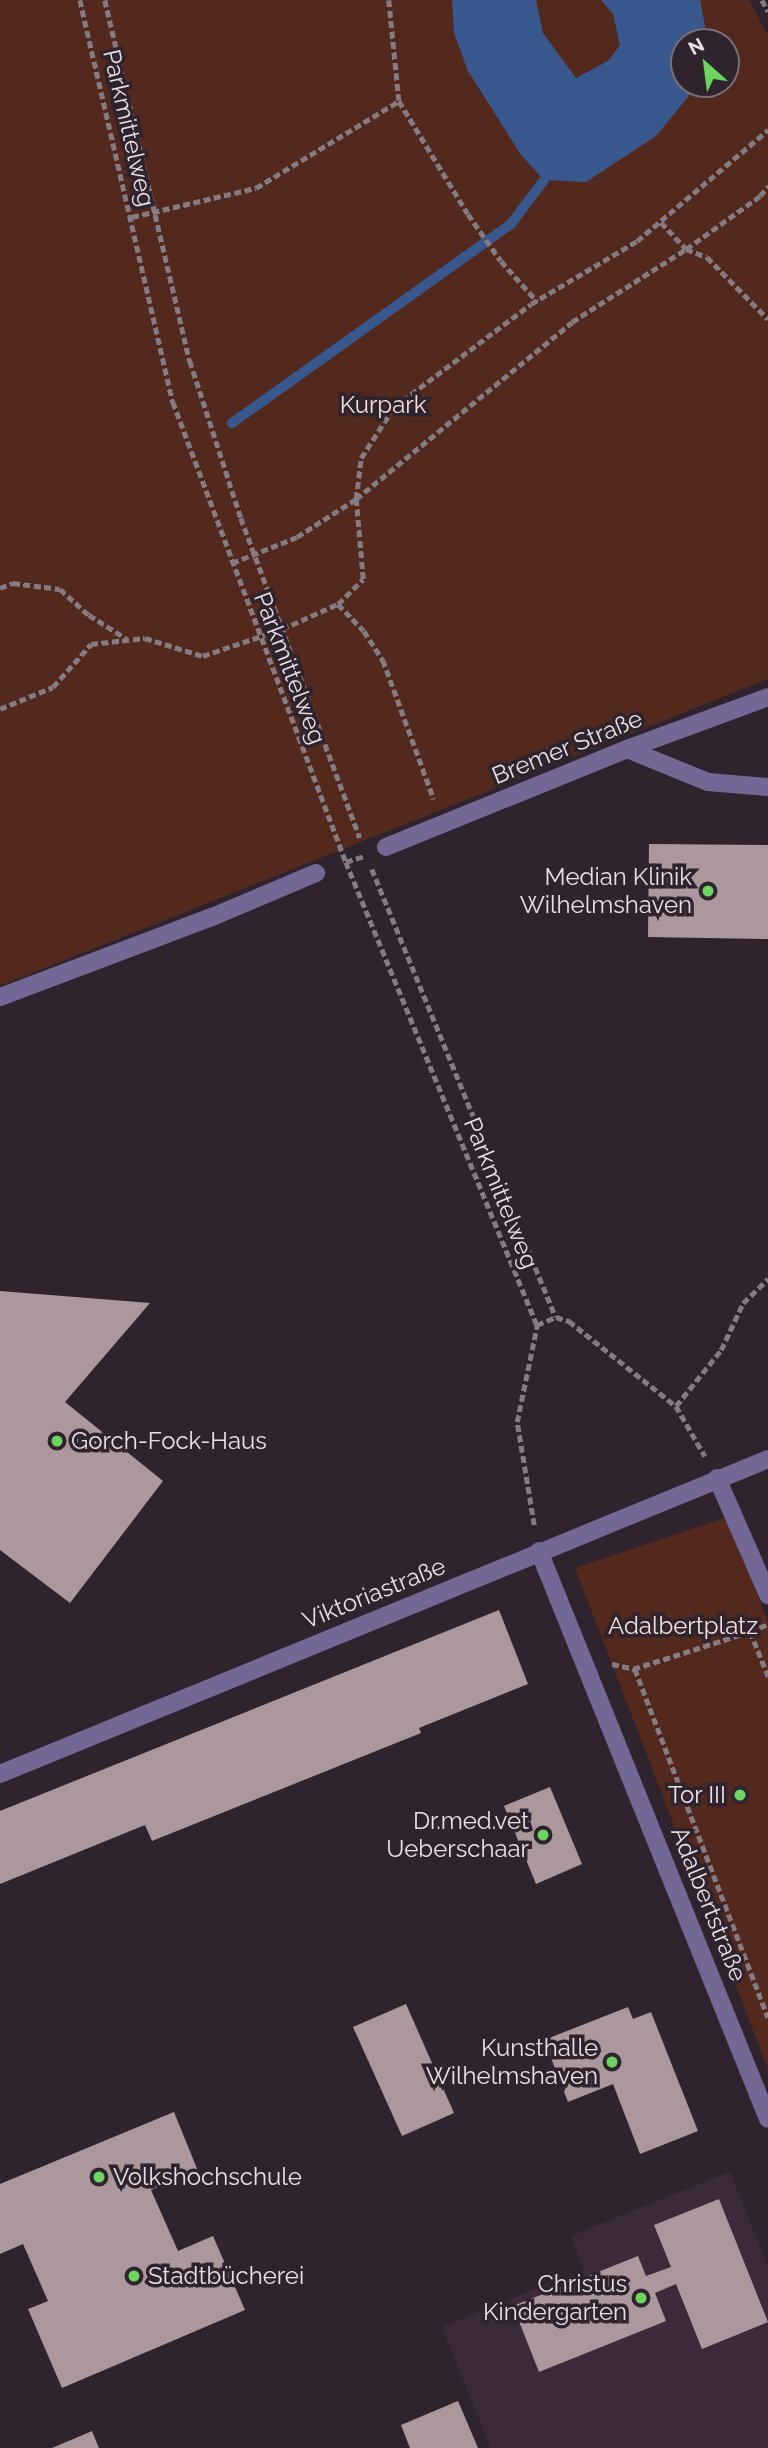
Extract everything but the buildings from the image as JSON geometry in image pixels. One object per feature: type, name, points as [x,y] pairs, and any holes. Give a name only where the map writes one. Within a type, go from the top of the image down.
[{"type":"street","name":"Bremer Straße","points":[[386,847],[627,749],[768,697]]},
{"type":"street","points":[[627,749],[708,782],[768,787]]},
{"type":"street","points":[[0,997],[212,917],[316,873]]},
{"type":"street","name":"Viktoriastraße","points":[[0,1774],[768,1459]]},
{"type":"street","points":[[717,1478],[768,1595]]},
{"type":"street","name":"Adalbertstraße","points":[[539,1551],[768,2119]]},
{"type":"path","name":"Parkmittelweg","points":[[80,0],[173,402],[346,863],[537,1325]]},
{"type":"path","name":"Parkmittelweg","points":[[105,0],[190,361],[254,554],[367,855],[556,1317]]},
{"type":"path","points":[[389,0],[399,101],[468,214],[501,261],[537,301]]},
{"type":"path","points":[[762,0],[768,12]]},
{"type":"path","points":[[132,217],[256,188],[399,101]]},
{"type":"path","points":[[0,709],[53,687],[91,644],[145,638],[203,656],[282,629],[338,604],[363,579],[356,499],[361,458],[394,407],[537,301],[637,241],[768,130]]},
{"type":"path","points":[[232,563],[297,537],[356,499],[572,322],[685,249],[760,196],[768,186]]},
{"type":"path","points":[[661,222],[685,249],[707,257],[768,319]]},
{"type":"path","points":[[0,588],[13,583],[60,589],[89,615],[128,640]]},
{"type":"path","points":[[338,604],[364,631],[383,660],[443,823]]},
{"type":"path","points":[[676,1406],[721,1350],[743,1303],[768,1279]]},
{"type":"path","points":[[539,1551],[517,1422],[537,1325],[556,1317],[569,1321],[676,1406],[717,1478]]},
{"type":"path","points":[[768,1624],[635,1669],[768,2018]]},
{"type":"path","points":[[750,1632],[768,1677]]},
{"type":"shaded area","name":"Christus Kindergarten","points":[[730,2172],[768,2267],[768,2448],[491,2448],[442,2327],[584,2269],[571,2236]]},
{"type":"green space","name":"Kurpark","points":[[0,0],[749,0],[768,35],[768,679],[0,986]]},
{"type":"green space","name":"Adalbertplatz","points":[[727,1517],[768,1622],[768,2069],[575,1568]]},
{"type":"water","points":[[452,0],[536,0],[543,33],[576,78],[608,61],[620,45],[613,14],[601,0],[700,0],[705,28],[670,28],[670,98],[687,98],[656,136],[586,182],[544,180],[521,155],[468,71],[454,33]]},
{"type":"waterway","points":[[232,423],[511,224],[544,180]]},
{"type":"place","name":"Median Klinik Wilhelmshaven","points":[[708,891]]},
{"type":"place","name":"Gorch-Fock-Haus","points":[[57,1441]]},
{"type":"place","name":"Tor III","points":[[740,1795]]},
{"type":"place","name":"Dr.med.vet Ueberschaar","points":[[543,1835]]},
{"type":"place","name":"Kunsthalle Wilhelmshaven","points":[[612,2062]]},
{"type":"place","name":"Volkshochschule","points":[[99,2177]]},
{"type":"place","name":"Stadtbücherei","points":[[134,2276]]},
{"type":"place","name":"Christus Kindergarten","points":[[641,2298]]}]
